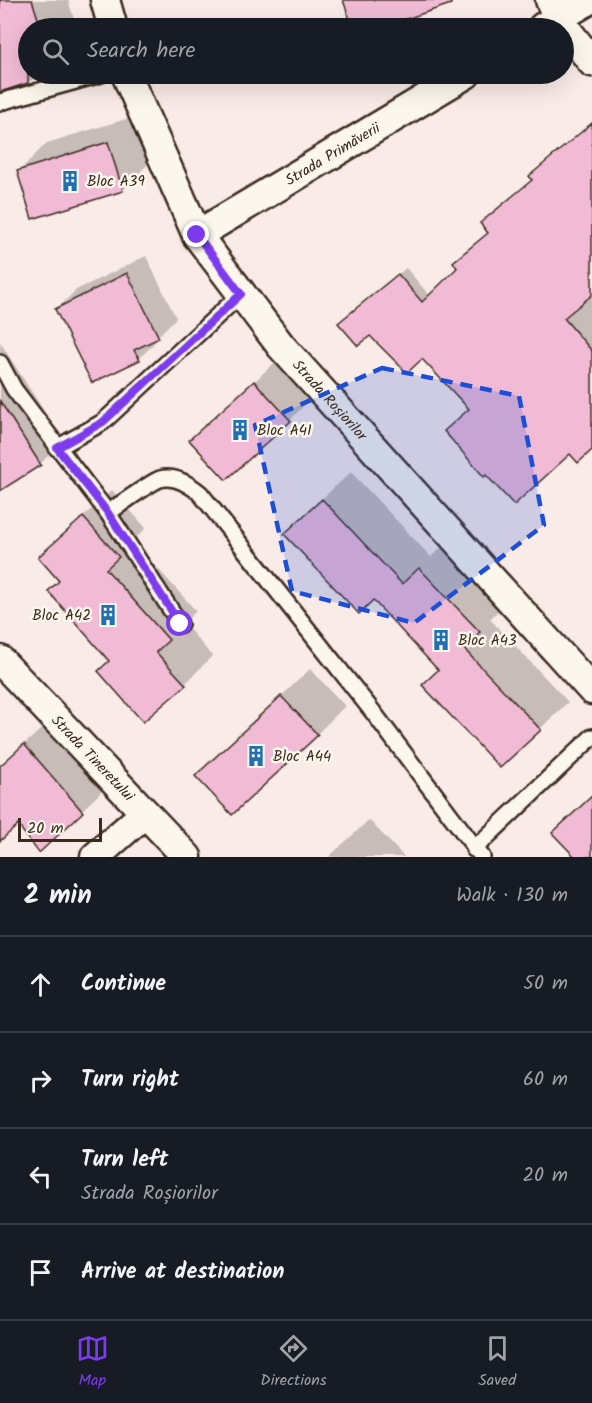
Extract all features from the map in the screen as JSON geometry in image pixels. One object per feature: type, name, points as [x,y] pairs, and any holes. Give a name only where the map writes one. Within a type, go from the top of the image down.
[{"type":"street","points":[[105,0],[110,18]]},
{"type":"street","points":[[550,16],[589,0]]},
{"type":"street","points":[[574,42],[592,62]]},
{"type":"street","name":"Strada Roșiorilor","points":[[130,84],[197,235],[241,294],[281,346],[592,690]]},
{"type":"street","name":"Strada Primăverii","points":[[197,235],[449,84]]},
{"type":"street","name":"Strada Tineretului","points":[[0,660],[187,857]]},
{"type":"street","points":[[95,857],[146,813]]},
{"type":"lane","points":[[0,102],[64,84]]},
{"type":"lane","points":[[57,448],[103,422],[241,294]]},
{"type":"lane","points":[[0,363],[14,389],[108,513],[180,624]]},
{"type":"lane","points":[[108,513],[160,479],[175,480],[190,485],[200,493],[374,712],[478,853],[592,737]]},
{"type":"highlighted area","points":[[382,368],[519,396],[544,525],[414,623],[292,591],[255,425]]},
{"type":"building","points":[[0,0],[32,0],[38,18],[18,18],[18,84],[25,84],[0,92]]},
{"type":"building","points":[[343,0],[450,0],[451,4],[409,18],[349,18]]},
{"type":"building","points":[[592,123],[592,295],[564,318],[592,351],[592,450],[578,463],[570,454],[514,505],[486,475],[484,477],[444,431],[469,409],[422,359],[407,373],[370,336],[358,346],[338,323],[398,274],[422,302],[457,268],[453,262],[488,233],[480,223],[532,180],[529,176]]},
{"type":"building","name":"Bloc A39","points":[[108,142],[123,191],[32,219],[17,171]]},
{"type":"building","points":[[127,273],[159,338],[134,350],[140,360],[92,383],[55,309]]},
{"type":"building","name":"Bloc A41","points":[[254,381],[291,421],[226,480],[189,440]]},
{"type":"building","points":[[0,401],[41,465],[0,491]]},
{"type":"building","name":"Bloc A43","points":[[322,499],[402,584],[419,568],[480,632],[463,648],[541,730],[500,768],[422,685],[438,670],[373,600],[359,614],[284,534]]},
{"type":"building","name":"Bloc A42","points":[[83,517],[119,557],[106,569],[169,640],[156,652],[186,685],[143,722],[98,671],[109,661],[48,591],[59,581],[38,557]]},
{"type":"building","name":"Bloc A44","points":[[281,696],[318,735],[232,815],[195,776]]},
{"type":"building","points":[[24,744],[83,812],[39,853],[18,825],[0,841],[0,766]]},
{"type":"building","points":[[592,796],[592,857],[575,857],[552,833]]},
{"type":"place","name":"Bloc A39","points":[[70,181]]},
{"type":"place","name":"Bloc A41","points":[[240,430]]},
{"type":"place","name":"Bloc A42","points":[[108,615]]},
{"type":"place","name":"Bloc A43","points":[[441,640]]},
{"type":"place","name":"Bloc A44","points":[[256,756]]},
{"type":"route","points":[[180,624],[108,513],[57,448],[103,422],[241,294],[197,235]]}]
